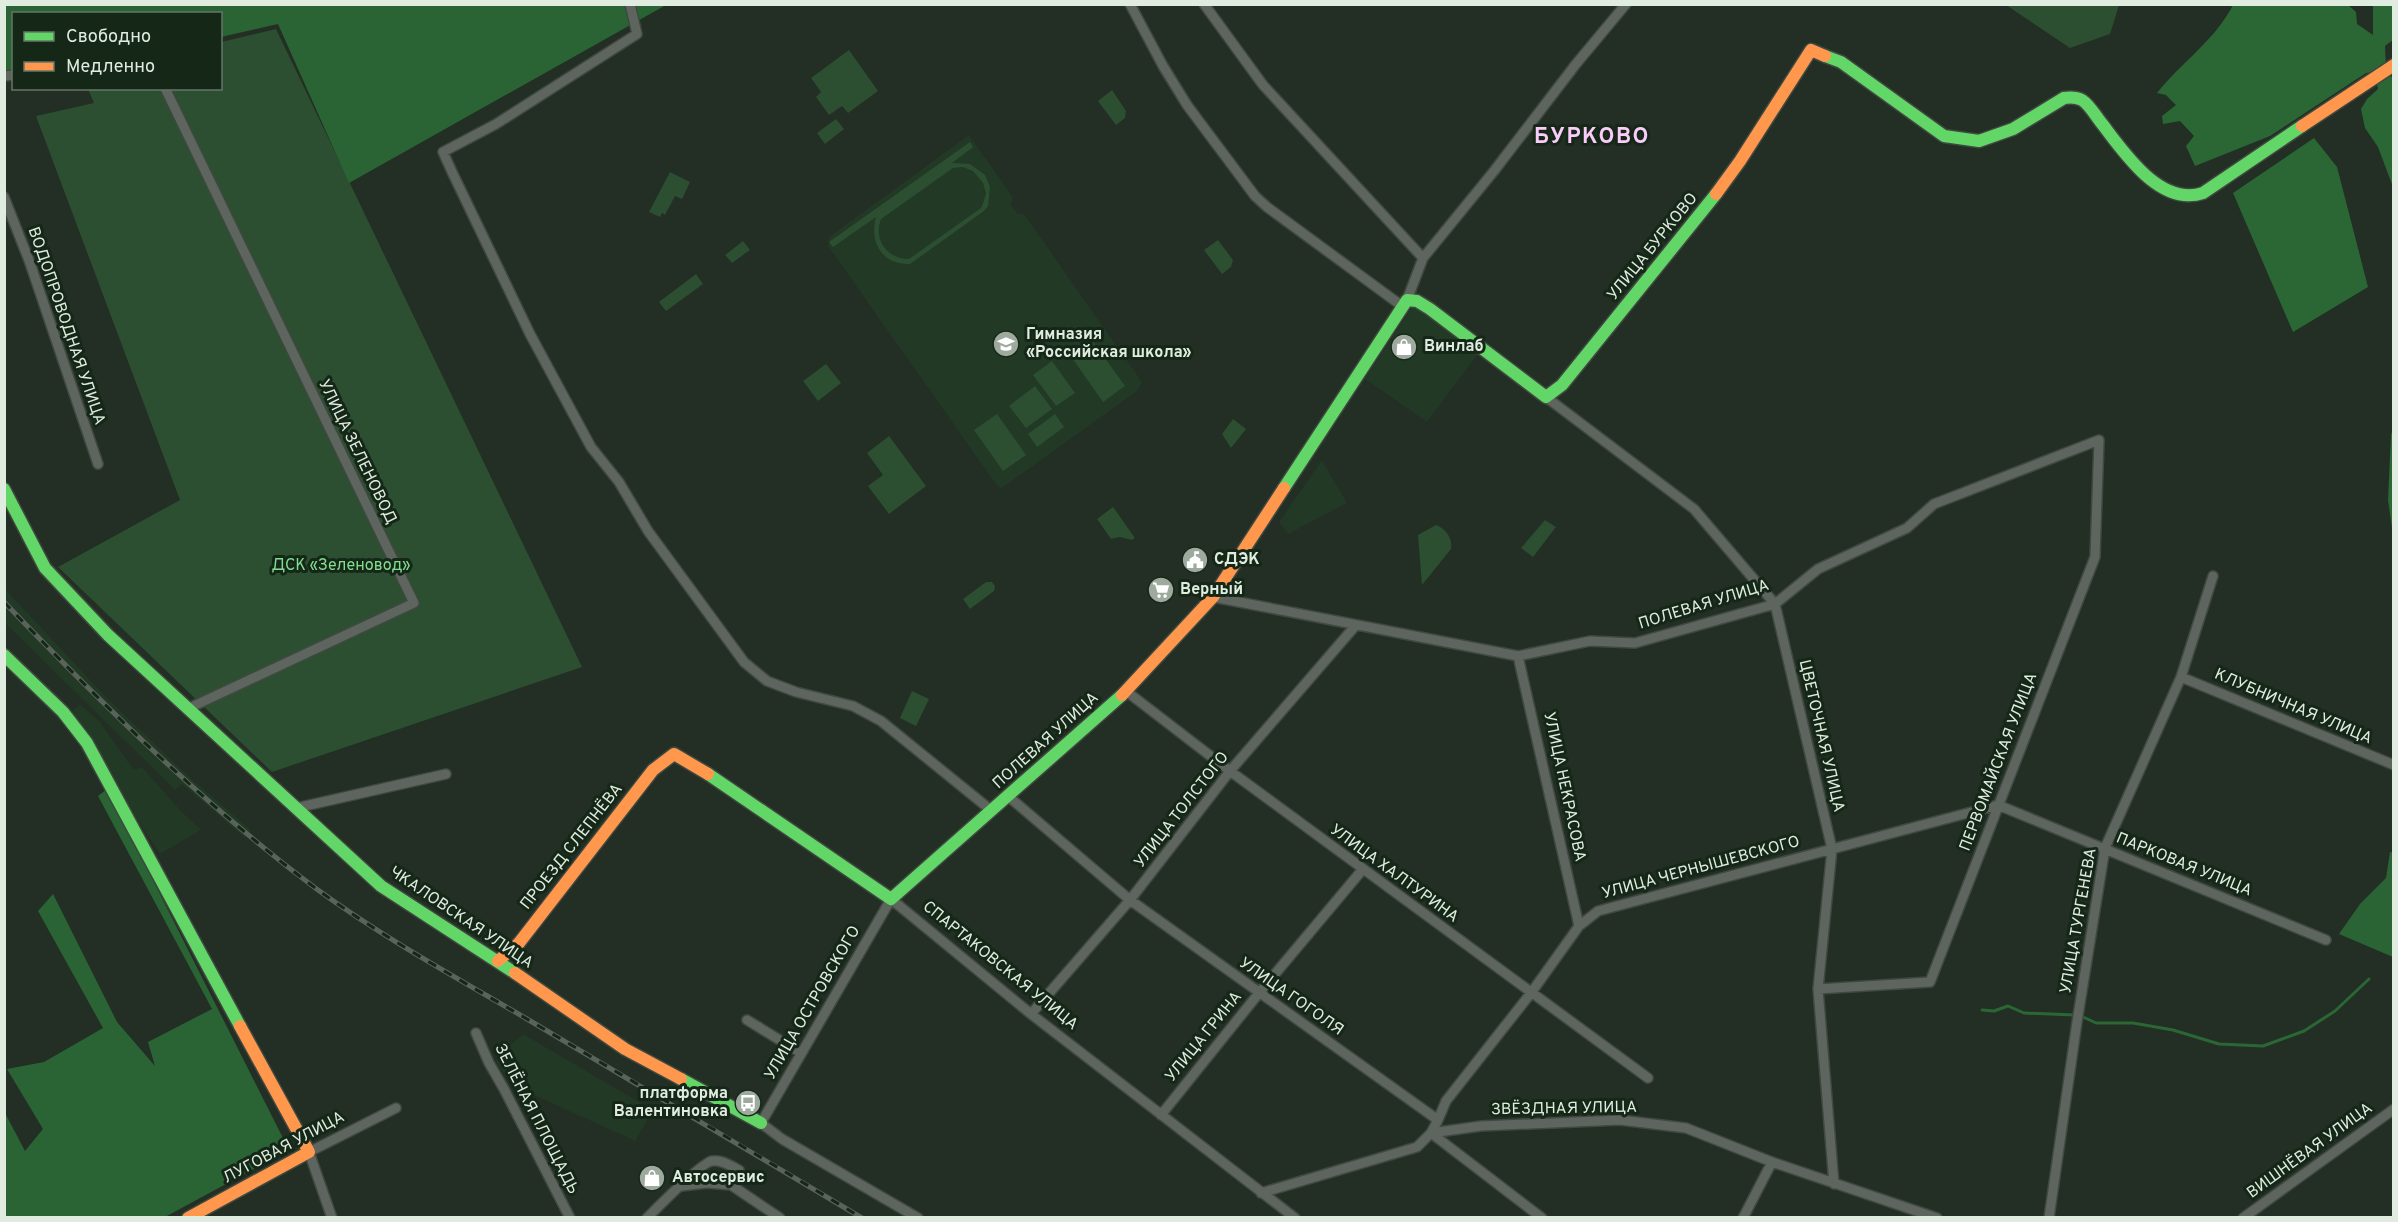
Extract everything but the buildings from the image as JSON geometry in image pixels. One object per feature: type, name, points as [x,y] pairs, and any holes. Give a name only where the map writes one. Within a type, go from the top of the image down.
[{"type":"street","points":[[630,4],[638,34],[496,124],[443,152],[461,193],[530,334],[591,447],[620,482],[648,531],[744,662],[767,681],[796,692],[853,706],[881,721],[992,811]]},
{"type":"street","points":[[1130,4],[1187,105],[1256,196],[1267,207],[1404,303],[1417,301],[1430,309],[1546,397]]},
{"type":"street","points":[[1204,4],[1263,85],[1424,258]]},
{"type":"street","points":[[1404,303],[1424,258],[1626,4]]},
{"type":"street","name":"УЛИЦА БУРКОВО","points":[[1546,397],[1562,385],[1709,204],[1811,50],[1841,62],[1944,136],[1979,141],[2013,129],[2064,98],[2073,97],[2084,101],[2140,169],[2166,191],[2188,198],[2203,193],[2393,65]]},
{"type":"street","name":"УЛИЦА ЗЕЛЕНОВОД","points":[[166,90],[414,603],[187,709]]},
{"type":"street","name":"ВОДОПРОВОДНАЯ УЛИЦА","points":[[4,197],[30,263],[98,464]]},
{"type":"street","name":"ПОЛЕВАЯ УЛИЦА","points":[[891,899],[1009,797],[1126,691],[1213,597],[1404,303]]},
{"type":"street","name":"ЦВЕТОЧНАЯ УЛИЦА","points":[[1546,397],[1694,509],[1774,604],[1832,849],[1818,989],[1834,1184]]},
{"type":"street","name":"ПОЛЕВАЯ УЛИЦА","points":[[1213,597],[1518,656],[1590,641],[1635,643],[1774,604],[1818,569],[1907,528],[1934,504],[2098,440]]},
{"type":"street","name":"ПЕРВОМАЙСКАЯ УЛИЦА","points":[[1818,989],[1930,982],[2095,557],[2098,440]]},
{"type":"street","name":"ЧКАЛОВСКАЯ УЛИЦА","points":[[4,489],[45,568],[108,634],[187,709],[381,886],[498,961],[625,1049],[760,1123],[918,1218]]},
{"type":"street","name":"УЛИЦА ТУРГЕНЕВА","points":[[2049,1218],[2105,848],[2181,677],[2213,576]]},
{"type":"street","name":"УЛИЦА ТОЛСТОГО","points":[[1031,1014],[1130,900],[1230,771],[1356,625]]},
{"type":"street","points":[[4,655],[63,712],[87,743],[309,1152],[332,1218]]},
{"type":"street","name":"УЛИЦА НЕКРАСОВА","points":[[1518,656],[1579,926]]},
{"type":"street","name":"КЛУБНИЧНАЯ УЛИЦА","points":[[2181,677],[2394,765]]},
{"type":"street","name":"УЛИЦА ХАЛТУРИНА","points":[[1126,691],[1230,771],[1648,1078]]},
{"type":"street","name":"СПАРТАКОВСКАЯ УЛИЦА","points":[[674,754],[689,761],[891,899],[1031,1014],[1292,1217]]},
{"type":"street","name":"ПРОЕЗД СЛЕПНЁВА","points":[[498,961],[519,943],[653,770],[674,754]]},
{"type":"street","points":[[296,808],[447,774]]},
{"type":"street","name":"УЛИЦА ГОГОЛЯ","points":[[1009,797],[1130,900],[1438,1120]]},
{"type":"street","name":"ПАРКОВАЯ УЛИЦА","points":[[1998,805],[2326,940]]},
{"type":"street","name":"УЛИЦА ЧЕРНЫШЕВСКОГО","points":[[1438,1120],[1446,1101],[1531,993],[1579,926],[1598,911],[1998,805]]},
{"type":"street","name":"УЛИЦА ГРИНА","points":[[1161,1115],[1363,869]]},
{"type":"street","name":"УЛИЦА ОСТРОВСКОГО","points":[[760,1123],[891,899]]},
{"type":"street","points":[[747,1020],[801,1053]]},
{"type":"street","name":"ЗЕЛЁНАЯ ПЛОЩАДЬ","points":[[476,1033],[489,1063],[570,1218]]},
{"type":"street","name":"ЛУГОВАЯ УЛИЦА","points":[[188,1218],[396,1108]]},
{"type":"street","name":"ВИШНЁВАЯ УЛИЦА","points":[[2243,1218],[2394,1109]]},
{"type":"street","points":[[1438,1120],[1431,1133],[1542,1218]]},
{"type":"street","name":"ЗВЁЗДНАЯ УЛИЦА","points":[[1261,1193],[1417,1147],[1431,1133],[1481,1126],[1620,1120],[1686,1128],[1772,1162],[1937,1218]]},
{"type":"street","points":[[647,1218],[700,1166],[712,1160],[726,1163],[739,1170],[738,1179],[731,1185]]},
{"type":"street","points":[[1743,1218],[1772,1162]]},
{"type":"street","points":[[682,1186],[707,1183],[731,1185],[780,1218]]},
{"type":"shaded area","points":[[4,5],[666,5],[349,183],[278,24],[222,37],[222,12],[12,12],[12,69],[5,71]]},
{"type":"shaded area","points":[[2233,5],[2348,5],[2356,12],[2357,24],[2373,35],[2373,5],[2393,5],[2393,40],[2385,46],[2386,68],[2366,73],[2270,136],[2195,166],[2186,146],[2194,136],[2180,121],[2163,124],[2162,116],[2176,105],[2166,95],[2157,93],[2208,40],[2226,18]]},
{"type":"shaded area","points":[[2390,76],[2394,78],[2393,187],[2378,147],[2365,128],[2361,109],[2367,99],[2378,89],[2377,84]]},
{"type":"shaded area","name":"Гимназия «Российская школа»","points":[[969,135],[1013,197],[1011,205],[1018,214],[1024,214],[1142,382],[1137,391],[1002,488],[998,487],[828,246],[829,237]]},
{"type":"shaded area","points":[[2314,138],[2337,167],[2368,287],[2293,332],[2233,193]]},
{"type":"shaded area","points":[[1415,303],[1481,350],[1427,422],[1365,379]]},
{"type":"shaded area","points":[[2393,428],[2393,535],[2388,500]]},
{"type":"shaded area","points":[[1322,460],[1347,503],[1288,534],[1279,522]]},
{"type":"shaded area","points":[[5,589],[105,696],[188,776],[251,830],[245,838],[182,784],[175,790],[5,623]]},
{"type":"shaded area","points":[[80,704],[99,721],[134,770],[142,767],[201,830],[160,854],[68,716]]},
{"type":"shaded area","points":[[107,789],[289,1150],[165,1217],[5,1217],[4,1111],[25,1151],[43,1129],[7,1069],[44,1062],[103,1028],[38,911],[53,894],[117,1022],[155,1066],[148,1042],[212,1009],[98,796]]},
{"type":"shaded area","points":[[2390,852],[2394,853],[2393,957],[2339,934],[2360,904],[2386,878]]},
{"type":"shaded area","points":[[523,1034],[653,1110],[635,1141],[512,1085],[497,1063],[497,1057]]},
{"type":"green space","points":[[2006,5],[2119,5],[2110,34],[2070,48]]},
{"type":"green space","name":"ДСК «Зеленовод»","points":[[276,29],[582,667],[272,772],[58,567],[180,500],[36,116],[94,103],[88,90],[222,90],[222,42]]},
{"type":"green space","points":[[849,50],[878,91],[848,113],[842,106],[829,115],[816,97],[821,92],[811,78]]},
{"type":"green space","points":[[1112,90],[1126,111],[1125,118],[1116,125],[1098,101]]},
{"type":"green space","points":[[836,119],[844,129],[825,144],[817,133]]},
{"type":"green space","points":[[970,142],[973,147],[952,163],[970,164],[985,175],[990,187],[988,206],[910,264],[892,261],[880,250],[874,235],[876,217],[833,247],[829,242]],"holes":[[[963,167],[973,171],[983,183],[986,193],[981,208],[909,259],[894,256],[888,252],[879,234],[881,219],[953,168]]]},
{"type":"green space","points":[[670,172],[690,182],[682,199],[675,196],[665,215],[662,213],[660,217],[649,212]]},
{"type":"green space","points":[[1218,240],[1233,260],[1231,267],[1222,274],[1204,250]]},
{"type":"green space","points":[[743,241],[750,250],[732,263],[725,255]]},
{"type":"green space","points":[[696,274],[703,284],[666,311],[659,302]]},
{"type":"green space","points":[[1092,340],[1125,386],[1103,402],[1070,355]]},
{"type":"green space","points":[[1052,361],[1075,393],[1056,406],[1033,375]]},
{"type":"green space","points":[[826,364],[841,383],[818,401],[803,381]]},
{"type":"green space","points":[[1035,386],[1052,409],[1026,428],[1009,406]]},
{"type":"green space","points":[[997,414],[1026,455],[1003,471],[974,430]]},
{"type":"green space","points":[[1055,414],[1064,427],[1037,447],[1028,434]]},
{"type":"green space","points":[[1233,419],[1246,429],[1231,448],[1222,434]]},
{"type":"green space","points":[[889,436],[926,486],[889,514],[868,486],[883,475],[867,453]]},
{"type":"green space","points":[[1113,507],[1135,538],[1132,540],[1120,537],[1111,539],[1097,519]]},
{"type":"green space","points":[[1545,520],[1556,527],[1533,557],[1521,548]]},
{"type":"green space","points":[[1436,525],[1448,534],[1451,549],[1422,585],[1418,535]]},
{"type":"green space","points":[[986,582],[992,582],[995,586],[994,591],[970,609],[963,599]]},
{"type":"green space","points":[[912,691],[929,699],[916,726],[900,718]]},
{"type":"waterway","points":[[2083,1017],[2096,1023],[2133,1023],[2173,1030],[2219,1044],[2263,1046],[2304,1031],[2335,1011],[2369,979]]},
{"type":"waterway","points":[[1982,1010],[1994,1011],[2008,1006],[2024,1013],[2075,1015]]},
{"type":"railway","points":[[4,602],[155,753],[235,824],[318,890],[421,957],[862,1218]]},
{"type":"traffic: fast","points":[[1825,56],[1841,62],[1944,136],[1979,141],[2013,129],[2064,98],[2080,99],[2088,105],[2122,150],[2146,175],[2173,192],[2188,195],[2203,193],[2302,126]]},
{"type":"traffic: fast","points":[[1284,488],[1407,300],[1417,301],[1430,309],[1546,397],[1562,385],[1716,194]]},
{"type":"traffic: fast","points":[[4,489],[45,568],[108,635],[381,886],[515,973]]},
{"type":"traffic: fast","points":[[4,655],[63,712],[87,743],[240,1026]]},
{"type":"traffic: fast","points":[[708,774],[891,899],[1122,695]]},
{"type":"traffic: fast","points":[[681,1079],[761,1123]]},
{"type":"traffic: slow","points":[[1716,194],[1740,161],[1811,50],[1825,56]]},
{"type":"traffic: slow","points":[[2302,126],[2394,65]]},
{"type":"traffic: slow","points":[[1122,695],[1213,597],[1284,488]]},
{"type":"traffic: slow","points":[[498,961],[519,943],[653,770],[674,754],[708,774]]},
{"type":"traffic: slow","points":[[515,973],[625,1049],[681,1079]]},
{"type":"traffic: slow","points":[[188,1218],[309,1152],[240,1026]]},
{"type":"place","name":"Гимназия «Российская школа»","points":[[1006,344]]},
{"type":"place","name":"Винлаб","points":[[1404,347]]},
{"type":"place","name":"СДЭК","points":[[1195,560]]},
{"type":"place","name":"Верный","points":[[1161,590]]},
{"type":"place","name":"платформа Валентиновка","points":[[748,1103]]},
{"type":"place","name":"Автосервис","points":[[652,1178]]},
{"type":"district","name":"БУРКОВО","points":[[1592,137]]}]
